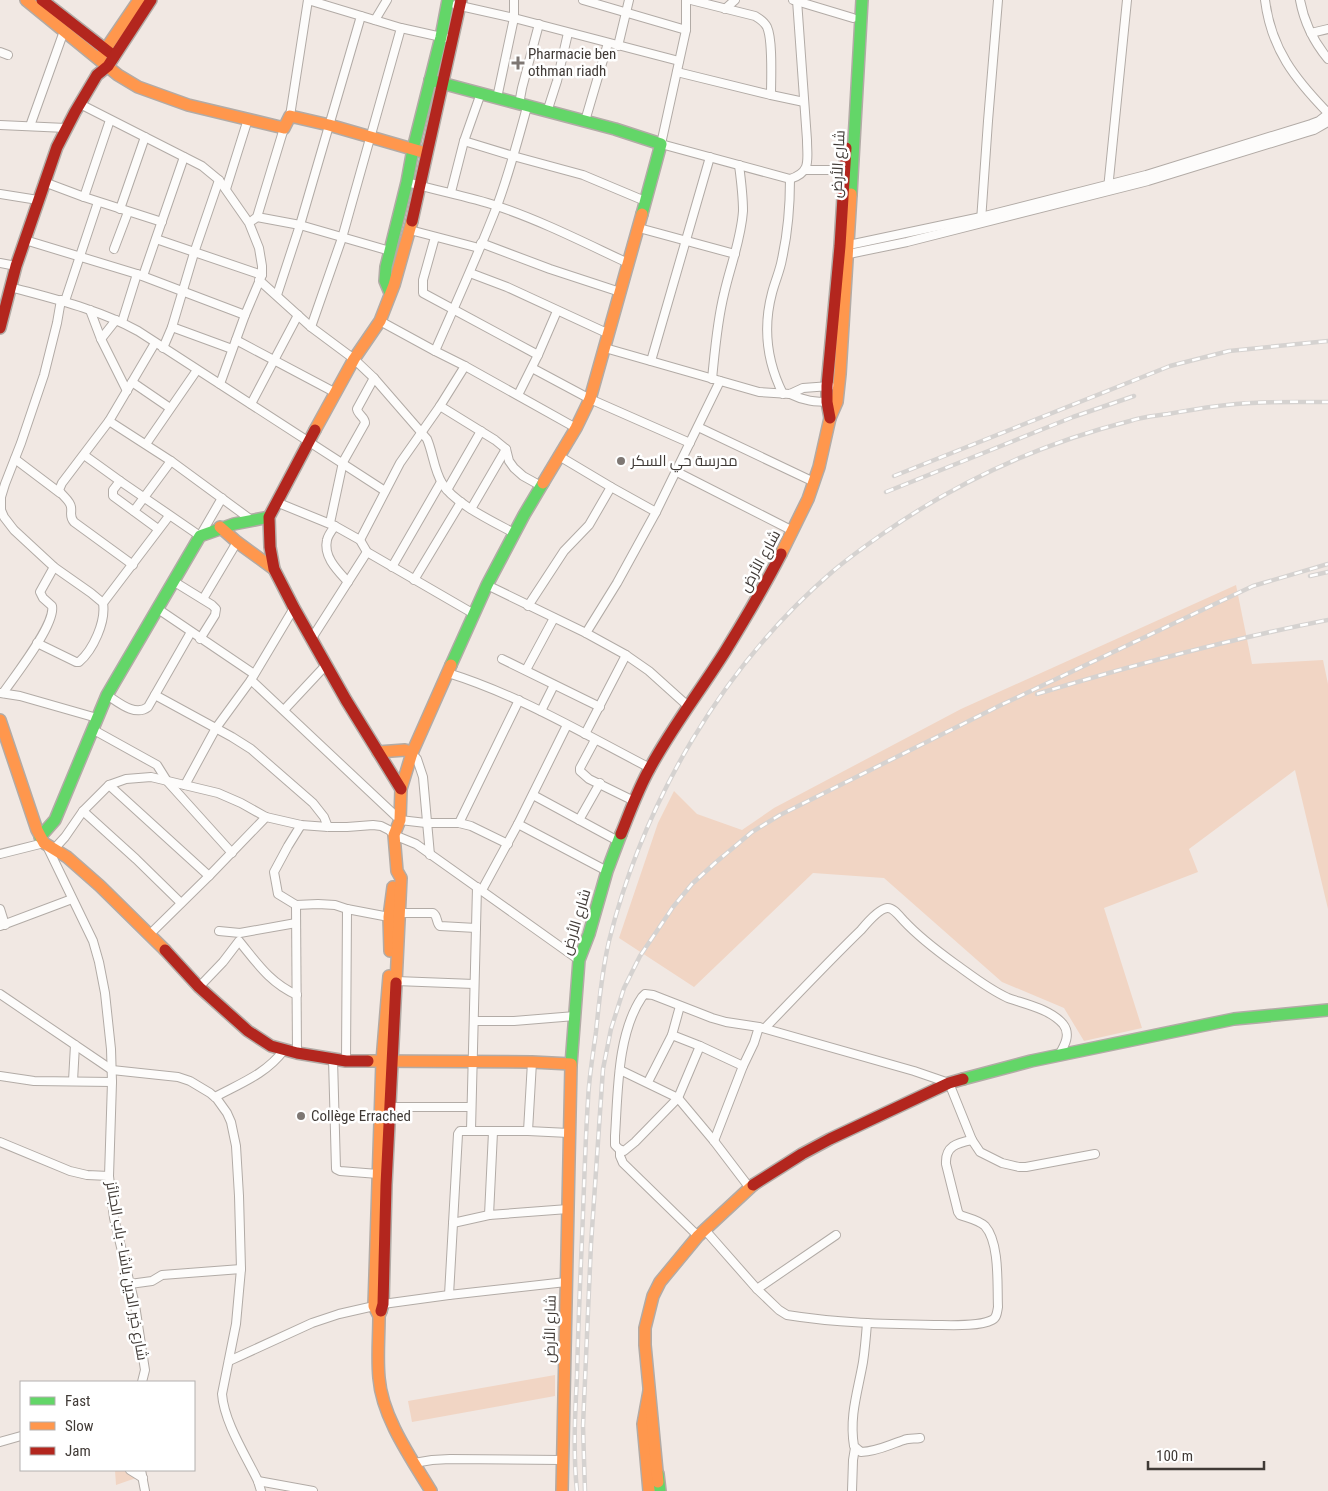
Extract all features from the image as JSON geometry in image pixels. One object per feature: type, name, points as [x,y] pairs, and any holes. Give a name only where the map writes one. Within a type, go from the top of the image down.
[{"type":"street","points":[[26,0],[64,31],[107,58]]},
{"type":"street","points":[[42,0],[138,86],[188,105],[284,128]]},
{"type":"street","points":[[107,58],[152,0]]},
{"type":"street","points":[[248,223],[257,217],[284,128],[290,116],[308,0],[333,3],[361,16],[446,38]]},
{"type":"street","points":[[375,20],[387,0]]},
{"type":"street","points":[[497,98],[514,18],[514,0]]},
{"type":"street","points":[[583,0],[686,30]]},
{"type":"street","points":[[618,46],[629,0]]},
{"type":"street","points":[[379,1309],[391,1107],[388,1062],[390,958],[394,915],[401,878],[398,871],[394,835],[400,820],[401,789],[412,753],[487,585],[514,533],[576,428],[590,399],[661,144],[686,30],[686,0]]},
{"type":"street","points":[[691,0],[755,16],[767,26],[770,37],[772,96]]},
{"type":"street","points":[[725,9],[735,0]]},
{"type":"street","points":[[430,80],[585,121],[790,179],[800,176],[805,170],[807,163],[807,140],[795,0],[853,18]]},
{"type":"street","name":"شارع الأرض","points":[[832,402],[827,386],[844,250],[844,170],[854,0]]},
{"type":"street","name":"شارع الأرض","points":[[562,1491],[571,1064],[579,960],[589,934],[607,871],[634,801],[650,768],[731,643],[767,581],[793,531],[814,482],[823,452],[832,402],[839,384],[844,250],[862,0]]},
{"type":"street","points":[[981,220],[998,0]]},
{"type":"street","points":[[1108,188],[1127,0]]},
{"type":"street","points":[[1108,188],[1311,124],[1328,114],[1306,90],[1282,57],[1269,26],[1265,0]]},
{"type":"street","points":[[1300,0],[1311,33],[1328,59]]},
{"type":"street","points":[[0,328],[16,266],[57,147],[107,58],[135,2]]},
{"type":"street","points":[[401,789],[346,700],[274,569],[270,547],[269,516],[354,358],[380,321],[394,285],[410,230],[442,83],[448,2],[460,3],[679,61]]},
{"type":"street","points":[[390,293],[384,277],[413,149],[430,80],[460,3]]},
{"type":"street","points":[[277,295],[300,225],[361,16]]},
{"type":"street","points":[[434,351],[470,273],[497,206],[513,156],[523,106],[524,79],[539,24]]},
{"type":"street","points":[[311,327],[342,238],[402,28]]},
{"type":"street","points":[[1311,33],[1328,29]]},
{"type":"street","points":[[30,126],[64,31]]},
{"type":"street","points":[[547,112],[568,33]]},
{"type":"street","points":[[585,121],[608,43]]},
{"type":"street","points":[[677,72],[772,96],[804,102]]},
{"type":"street","points":[[450,192],[464,140],[480,93]]},
{"type":"street","points":[[80,104],[202,166],[219,180],[248,223],[259,248],[261,277],[220,384]]},
{"type":"street","points":[[290,116],[329,125],[426,153]]},
{"type":"street","points":[[226,189],[248,119]]},
{"type":"street","points":[[84,197],[110,120]]},
{"type":"street","points":[[844,250],[907,242],[981,220],[1108,188],[1148,181],[1314,130],[1328,122]]},
{"type":"street","points":[[0,125],[66,128]]},
{"type":"street","points":[[114,249],[145,136]]},
{"type":"street","points":[[464,140],[513,156],[583,175],[645,201]]},
{"type":"street","points":[[101,339],[119,321],[140,275],[156,239],[184,157]]},
{"type":"street","points":[[651,361],[710,157]]},
{"type":"street","points":[[586,633],[617,583],[656,512],[698,427],[716,380],[715,340],[735,254],[743,209],[739,165]]},
{"type":"street","points":[[805,170],[844,170]]},
{"type":"street","points":[[786,394],[776,380],[771,364],[766,328],[767,314],[782,262],[788,231],[790,179]]},
{"type":"street","points":[[163,348],[172,327],[194,253],[219,180]]},
{"type":"street","points":[[44,182],[98,202],[162,222]]},
{"type":"street","points":[[407,182],[497,206],[628,264]]},
{"type":"street","points":[[0,194],[38,200]]},
{"type":"street","points":[[98,202],[63,301],[44,375],[1,497],[1,510],[14,530],[54,567],[103,603]]},
{"type":"street","points":[[257,217],[300,225],[390,251]]},
{"type":"street","points":[[638,228],[735,254]]},
{"type":"street","points":[[410,230],[435,237],[480,245],[620,292]]},
{"type":"street","points":[[435,237],[425,268],[422,291],[425,296],[538,355]]},
{"type":"street","points":[[156,239],[261,277],[311,327],[354,358],[422,432],[431,448],[441,482],[447,490],[471,509],[514,533]]},
{"type":"street","points":[[25,240],[140,275],[245,315]]},
{"type":"street","points":[[0,263],[16,266]]},
{"type":"street","points":[[470,273],[507,287],[609,334]]},
{"type":"street","points":[[10,287],[63,301],[119,321],[343,462],[385,491]]},
{"type":"street","points":[[90,310],[101,339],[127,391]]},
{"type":"street","points":[[518,395],[557,311]]},
{"type":"street","points":[[251,404],[298,315]]},
{"type":"street","points":[[380,321],[576,428]]},
{"type":"street","points":[[172,327],[232,350]]},
{"type":"street","points":[[236,340],[336,393]]},
{"type":"street","points":[[60,493],[62,483],[109,421],[155,343]]},
{"type":"street","points":[[605,348],[759,392],[786,394],[801,399],[832,402]]},
{"type":"street","points":[[360,540],[400,463],[465,366]]},
{"type":"street","points":[[532,368],[590,399],[690,443]]},
{"type":"street","points":[[146,444],[197,370]]},
{"type":"street","points":[[348,582],[335,568],[328,552],[327,541],[332,524],[343,462],[365,423],[364,418],[357,412],[357,409],[374,378]]},
{"type":"street","points":[[132,382],[170,408]]},
{"type":"street","points":[[786,394],[803,388],[839,384]]},
{"type":"street","points":[[440,406],[506,449],[509,460],[514,468],[523,476],[541,486]]},
{"type":"street","points":[[109,421],[171,461],[250,519]]},
{"type":"street","points":[[698,427],[814,482]]},
{"type":"street","points":[[447,490],[481,431]]},
{"type":"street","points":[[471,509],[506,449]]},
{"type":"street","points":[[84,455],[200,536]]},
{"type":"street","points":[[559,456],[656,512]]},
{"type":"street","points":[[14,459],[60,493],[70,503],[70,515],[74,522],[133,565]]},
{"type":"street","points":[[134,511],[171,461]]},
{"type":"street","points":[[676,472],[793,531]]},
{"type":"street","points":[[120,481],[113,490],[113,496],[158,529]]},
{"type":"street","points":[[392,567],[441,482]]},
{"type":"street","points":[[528,606],[564,551],[590,525],[611,487]]},
{"type":"street","points":[[46,844],[107,695],[222,498]]},
{"type":"street","points":[[276,502],[332,524],[360,540],[367,552],[474,614]]},
{"type":"street","points":[[414,580],[461,502]]},
{"type":"street","points":[[37,643],[79,662],[86,654],[98,632],[104,614],[103,603],[169,516]]},
{"type":"street","points":[[200,536],[220,527],[269,516]]},
{"type":"street","points":[[220,527],[274,569]]},
{"type":"street","points":[[202,599],[237,542]]},
{"type":"street","points":[[312,638],[367,552]]},
{"type":"street","points":[[54,567],[40,589],[43,598],[53,608],[53,614],[37,643],[1,693],[20,696],[95,724],[154,762],[160,768],[167,781],[232,852]]},
{"type":"street","points":[[173,581],[214,606],[216,611],[200,639]]},
{"type":"street","points":[[487,585],[586,633],[626,655],[649,671],[689,707]]},
{"type":"street","points":[[185,785],[216,728],[252,677],[294,608]]},
{"type":"street","points":[[158,609],[252,677],[400,820],[426,823],[458,823],[478,829],[508,844]]},
{"type":"street","points":[[526,670],[554,618]]},
{"type":"street","points":[[107,695],[134,710],[140,711],[148,707],[191,632]]},
{"type":"street","points":[[585,734],[626,655]]},
{"type":"street","points":[[502,659],[600,707]]},
{"type":"street","points":[[284,710],[327,664]]},
{"type":"street","points":[[448,673],[519,700],[650,768]]},
{"type":"street","points":[[541,711],[554,684]]},
{"type":"street","points":[[155,695],[232,737],[251,750],[318,808],[328,827]]},
{"type":"street","points":[[458,823],[519,700]]},
{"type":"street","points":[[0,720],[5,751],[37,830],[46,844],[67,857],[90,877],[150,934],[199,987],[256,1037],[271,1046],[284,1050],[346,1061],[571,1064]]},
{"type":"street","points":[[471,1130],[476,928],[480,888],[508,844],[567,725]]},
{"type":"street","points":[[595,740],[580,771],[589,779],[634,801]]},
{"type":"street","points":[[378,752],[405,750],[417,758],[423,777],[430,855]]},
{"type":"street","points":[[0,854],[46,844],[65,837],[82,811],[109,785],[119,781],[151,777],[229,797],[266,817],[301,825],[347,827],[373,824],[386,828],[394,835],[416,844],[579,960]]},
{"type":"street","points":[[579,820],[600,783]]},
{"type":"street","points":[[109,785],[209,876]]},
{"type":"street","points":[[533,795],[618,841]]},
{"type":"street","points":[[82,811],[136,859],[181,904]]},
{"type":"street","points":[[150,934],[266,817]]},
{"type":"street","points":[[518,824],[607,871]]},
{"type":"street","points":[[301,825],[274,872],[278,894],[296,905],[335,905],[347,909],[394,915],[433,913],[440,926],[476,928]]},
{"type":"street","name":"شارع خير الدين باشا - باب الجنائز","points":[[46,844],[89,933],[99,962],[110,1030],[112,1070],[109,1176],[114,1218],[135,1304],[144,1366],[142,1381]]},
{"type":"street","points":[[0,909],[3,926],[72,899]]},
{"type":"street","points":[[296,905],[297,1053]]},
{"type":"street","points":[[714,1141],[743,1066],[762,1028],[829,960],[877,914],[887,908],[890,908],[932,947],[983,984],[1008,998],[1037,1008],[1063,1024],[1067,1040],[1059,1055]]},
{"type":"street","points":[[346,1061],[347,909]]},
{"type":"street","points":[[394,915],[396,981],[378,1174],[380,1387],[387,1409],[414,1463],[431,1491]]},
{"type":"street","points":[[219,931],[239,937],[296,923]]},
{"type":"street","points":[[199,987],[223,962],[239,937]]},
{"type":"street","points":[[239,937],[274,982],[297,995]]},
{"type":"street","points":[[396,981],[474,984]]},
{"type":"street","points":[[0,994],[112,1070],[178,1077],[200,1086],[215,1097],[227,1113],[234,1137],[239,1196],[241,1269],[236,1324],[222,1394],[224,1409],[229,1422],[261,1491]]},
{"type":"street","points":[[972,1140],[954,1145],[946,1156],[946,1164],[958,1212],[960,1215],[979,1222],[984,1226],[993,1243],[998,1307],[996,1316],[990,1321],[970,1324],[867,1323],[787,1315],[757,1289],[702,1233],[623,1163],[620,1150],[616,1145],[615,1136],[620,1070],[629,1022],[642,996],[644,994],[653,995],[726,1022],[762,1028],[914,1071],[949,1083],[972,1140],[985,1156],[1002,1163],[1026,1167],[1095,1154]]},
{"type":"street","points":[[648,1082],[672,1035],[680,1006]]},
{"type":"street","points":[[659,1491],[645,1345],[646,1328],[653,1296],[660,1282],[679,1258],[749,1187],[802,1154],[949,1083],[1031,1061],[1234,1019],[1328,1010]]},
{"type":"street","points":[[474,1021],[514,1021],[575,1016]]},
{"type":"street","points":[[672,1035],[743,1066]]},
{"type":"street","points":[[73,1081],[76,1045]]},
{"type":"street","points":[[620,1150],[624,1151],[636,1142],[678,1098],[700,1046]]},
{"type":"street","points":[[215,1097],[271,1066],[284,1050]]},
{"type":"street","points":[[333,1059],[336,1169],[340,1171],[378,1174]]},
{"type":"street","points":[[528,1131],[532,1062]]},
{"type":"street","points":[[620,1070],[678,1098],[749,1187]]},
{"type":"street","points":[[0,1076],[25,1080],[112,1082]]},
{"type":"street","points":[[391,1107],[472,1106]]},
{"type":"street","points":[[449,1295],[458,1134],[462,1130],[569,1133]]},
{"type":"street","points":[[489,1215],[492,1132]]},
{"type":"street","points":[[0,1142],[70,1171],[87,1176],[109,1176]]},
{"type":"street","points":[[453,1223],[489,1215],[568,1209]]},
{"type":"street","points":[[757,1289],[836,1235]]},
{"type":"street","points":[[130,1284],[152,1280],[162,1275],[241,1269]]},
{"type":"street","points":[[229,1361],[318,1321],[339,1314],[379,1309],[449,1295],[566,1282]]},
{"type":"street","points":[[852,1491],[855,1448],[853,1412],[863,1361],[867,1323]]},
{"type":"street","points":[[649,1491],[643,1424],[650,1391]]},
{"type":"street","points":[[0,1442],[20,1436]]},
{"type":"street","points":[[855,1448],[861,1452],[871,1451],[886,1448],[903,1440],[920,1438]]},
{"type":"street","points":[[414,1463],[450,1458],[562,1460]]},
{"type":"street","points":[[142,1474],[145,1491]]},
{"type":"street","points":[[258,1481],[314,1491]]},
{"type":"shaded area","points":[[1236,585],[1252,664],[1323,660],[1328,684],[1328,909],[1295,770],[1189,849],[1198,872],[1104,908],[1142,1028],[1084,1041],[1064,1008],[1002,982],[884,878],[813,873],[694,987],[619,938],[658,823],[674,791],[697,814],[742,830],[774,808],[961,709]]},
{"type":"shaded area","points":[[555,1375],[555,1396],[412,1422],[408,1401]]},
{"type":"shaded area","points":[[115,1471],[129,1471],[136,1478],[116,1485]]},
{"type":"railway","points":[[894,476],[1170,366],[1229,351],[1328,341]]},
{"type":"railway","points":[[886,492],[1073,417],[1134,396]]},
{"type":"railway","points":[[577,1491],[575,1419],[587,1117],[590,1074],[604,964],[624,889],[643,838],[666,788],[692,740],[722,694],[756,650],[792,609],[838,567],[910,516],[1000,466],[1096,430],[1144,418],[1236,404],[1328,402]]},
{"type":"railway","points":[[585,1491],[583,1426],[591,1244],[603,1069],[611,1029],[624,988],[640,956],[673,907],[692,884],[715,863],[752,832],[780,815],[1001,705],[1253,586],[1328,564]]},
{"type":"railway","points":[[1310,576],[1328,572]]},
{"type":"railway","points":[[1037,694],[1182,653],[1328,620]]},
{"type":"traffic: fast","points":[[390,293],[385,281],[386,267],[441,37],[448,0]]},
{"type":"traffic: fast","points":[[851,194],[862,0]]},
{"type":"traffic: fast","points":[[430,80],[615,129],[661,144],[642,214]]},
{"type":"traffic: fast","points":[[451,665],[487,585],[543,483]]},
{"type":"traffic: fast","points":[[40,837],[55,820],[107,695],[200,536],[234,524],[269,517]]},
{"type":"traffic: fast","points":[[571,1065],[579,960],[589,934],[607,871],[621,834]]},
{"type":"traffic: fast","points":[[963,1079],[1031,1061],[1234,1019],[1328,1010]]},
{"type":"traffic: fast","points":[[658,1474],[660,1491]]},
{"type":"traffic: slow","points":[[26,0],[118,75],[138,87],[188,105],[284,128],[290,116],[329,125],[426,153]]},
{"type":"traffic: slow","points":[[101,56],[139,0]]},
{"type":"traffic: slow","points":[[781,554],[808,499],[819,467],[830,418],[837,402],[851,194]]},
{"type":"traffic: slow","points":[[543,483],[576,428],[590,399],[642,214]]},
{"type":"traffic: slow","points":[[315,430],[354,359],[380,321],[394,285],[412,221]]},
{"type":"traffic: slow","points":[[220,527],[274,569]]},
{"type":"traffic: slow","points":[[396,983],[401,878],[397,871],[394,835],[400,820],[401,789],[412,753],[451,665]]},
{"type":"traffic: slow","points":[[0,720],[37,830],[44,843],[67,857],[100,886],[165,950]]},
{"type":"traffic: slow","points":[[378,752],[405,750],[412,753]]},
{"type":"traffic: slow","points":[[390,951],[389,917],[393,887]]},
{"type":"traffic: slow","points":[[379,1316],[374,1306],[382,1061],[389,976]]},
{"type":"traffic: slow","points":[[368,1061],[571,1064]]},
{"type":"traffic: slow","points":[[562,1491],[571,1065]]},
{"type":"traffic: slow","points":[[658,1482],[645,1345],[645,1328],[653,1296],[660,1282],[698,1236],[753,1185]]},
{"type":"traffic: slow","points":[[381,1311],[379,1316],[378,1355],[381,1393],[391,1422],[431,1491]]},
{"type":"traffic: slow","points":[[649,1391],[643,1424],[649,1491]]},
{"type":"traffic: jam","points":[[42,0],[114,56]]},
{"type":"traffic: jam","points":[[0,328],[16,266],[57,147],[97,75],[108,66],[151,0]]},
{"type":"traffic: jam","points":[[412,221],[461,0]]},
{"type":"traffic: jam","points":[[830,418],[827,386],[840,246],[846,148]]},
{"type":"traffic: jam","points":[[315,430],[269,517],[270,547],[274,569],[346,700],[401,789]]},
{"type":"traffic: jam","points":[[621,834],[634,801],[659,753],[726,650],[781,554]]},
{"type":"traffic: jam","points":[[165,950],[199,987],[248,1031],[271,1046],[297,1053],[346,1061],[368,1061]]},
{"type":"traffic: jam","points":[[381,1311],[383,1304],[386,1185],[396,983]]},
{"type":"traffic: jam","points":[[753,1185],[830,1139],[949,1083],[963,1079]]},
{"type":"place","name":"Pharmacie ben othman riadh","points":[[518,63]]},
{"type":"place","name":"مدرسة حي السكر","points":[[621,461]]},
{"type":"place","name":"Collège Errached","points":[[301,1116]]}]
